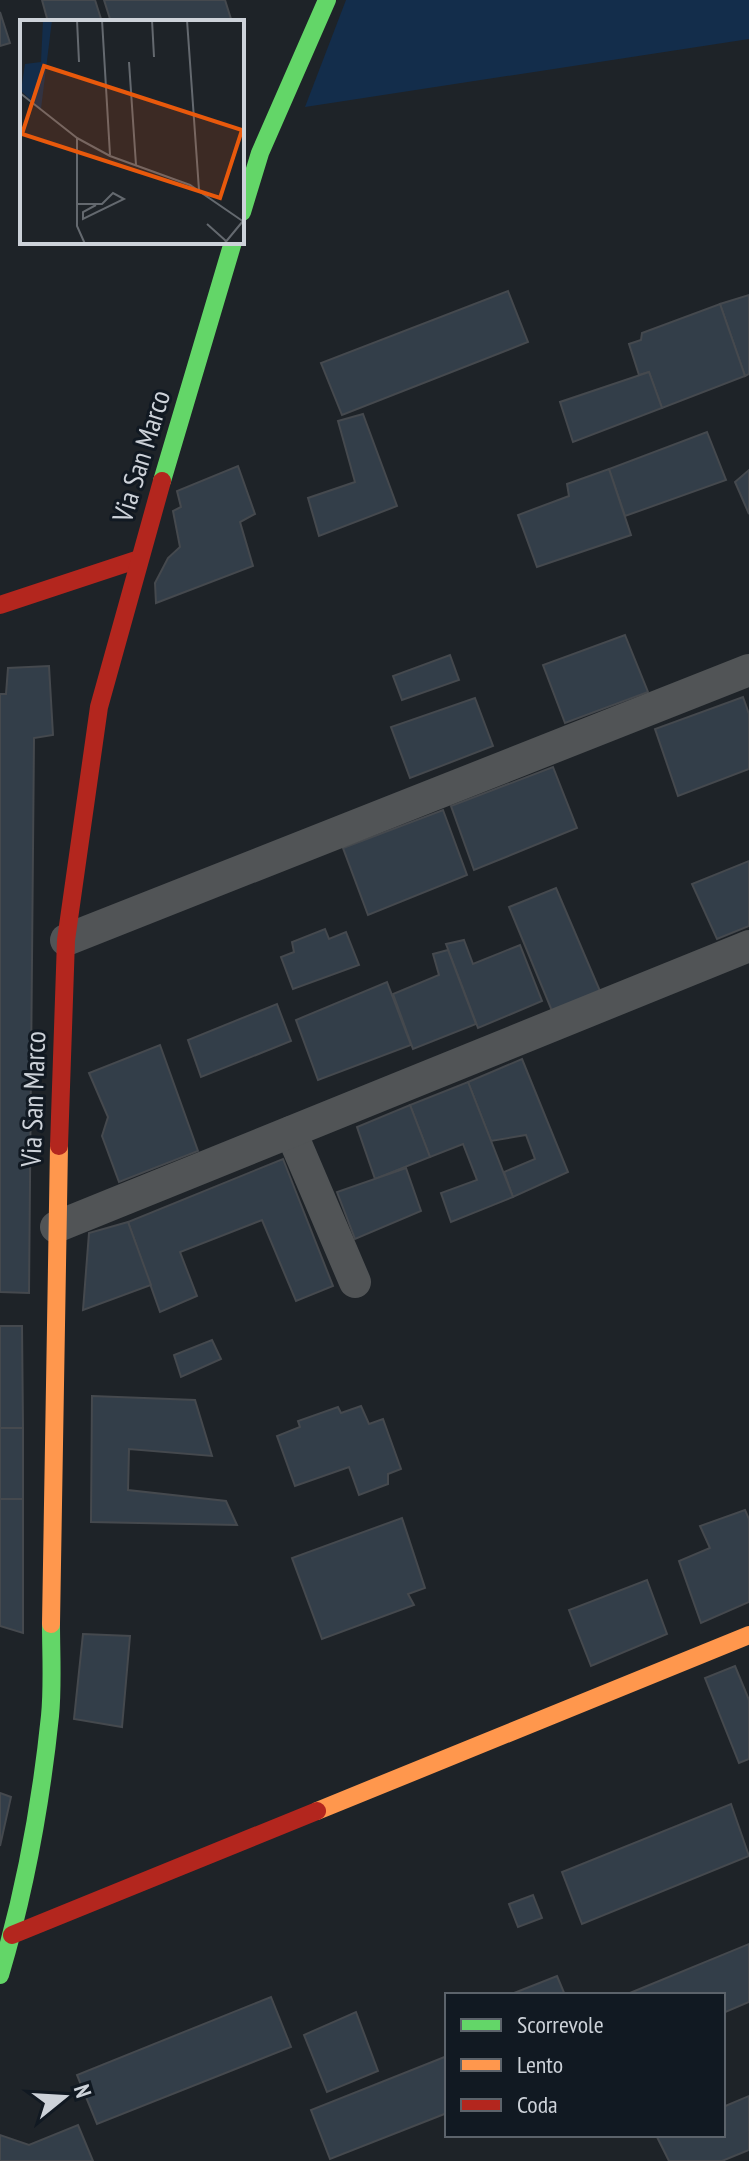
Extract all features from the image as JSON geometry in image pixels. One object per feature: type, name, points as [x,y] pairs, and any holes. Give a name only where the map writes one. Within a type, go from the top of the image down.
[{"type":"street","points":[[244,205],[260,153],[327,0]]},
{"type":"street","name":"Via San Marco","points":[[0,1975],[12,1935],[35,1828],[50,1713],[56,1227],[66,940],[99,707],[139,559],[232,244]]},
{"type":"street","points":[[0,605],[139,559]]},
{"type":"street","points":[[66,940],[749,670]]},
{"type":"street","points":[[56,1227],[749,946]]},
{"type":"street","points":[[291,1132],[355,1282]]},
{"type":"street","points":[[12,1935],[749,1635]]},
{"type":"shaded area","points":[[346,0],[749,0],[749,39],[305,107]]},
{"type":"building","points":[[42,0],[95,0],[101,20],[47,20]]},
{"type":"building","points":[[104,0],[225,0],[231,19],[226,20],[110,20]]},
{"type":"building","points":[[0,12],[10,43],[0,46]]},
{"type":"building","points":[[508,291],[528,342],[342,415],[321,363]]},
{"type":"building","points":[[749,295],[749,374],[745,376],[720,304]]},
{"type":"building","points":[[720,304],[745,376],[662,408],[649,372],[639,375],[629,344],[641,340],[642,333]]},
{"type":"building","points":[[649,372],[662,408],[573,442],[560,402]]},
{"type":"building","points":[[363,414],[397,506],[319,536],[308,498],[355,482],[338,421]]},
{"type":"building","points":[[707,432],[726,480],[625,516],[609,469]]},
{"type":"building","points":[[238,466],[255,514],[240,522],[253,566],[156,603],[155,583],[168,558],[180,547],[173,511],[181,507],[177,491]]},
{"type":"building","points":[[609,469],[631,535],[537,567],[518,515],[569,496],[567,484]]},
{"type":"building","points":[[749,470],[749,514],[735,482]]},
{"type":"building","points":[[625,635],[648,692],[565,723],[543,665]]},
{"type":"building","points":[[450,655],[459,680],[402,700],[393,676]]},
{"type":"building","points":[[49,666],[53,735],[34,738],[29,1293],[0,1292],[0,694],[6,694],[8,668]]},
{"type":"building","points":[[743,697],[749,714],[749,769],[678,796],[655,729]]},
{"type":"building","points":[[475,698],[493,746],[410,778],[391,727]]},
{"type":"building","points":[[553,767],[577,828],[474,870],[451,806]]},
{"type":"building","points":[[443,810],[467,875],[368,915],[343,848]]},
{"type":"building","points":[[749,861],[749,926],[717,939],[692,884]]},
{"type":"building","points":[[556,888],[600,991],[552,1011],[509,907]]},
{"type":"building","points":[[325,929],[329,939],[346,932],[359,965],[293,989],[281,957],[294,952],[292,942]]},
{"type":"building","points":[[464,940],[473,964],[520,945],[542,1001],[478,1028],[446,944]]},
{"type":"building","points":[[448,950],[476,1024],[413,1049],[393,994],[439,975],[433,954]]},
{"type":"building","points":[[387,982],[411,1045],[318,1080],[296,1020]]},
{"type":"building","points":[[277,1004],[291,1041],[201,1077],[188,1040]]},
{"type":"building","points":[[160,1045],[198,1151],[119,1182],[102,1136],[108,1117],[89,1073]]},
{"type":"building","points":[[522,1059],[568,1172],[513,1197],[504,1172],[535,1159],[526,1135],[491,1141],[468,1082]]},
{"type":"building","points":[[468,1082],[513,1197],[451,1222],[441,1193],[477,1180],[463,1144],[430,1157],[410,1105]]},
{"type":"building","points":[[410,1105],[430,1157],[375,1179],[357,1127]]},
{"type":"building","points":[[283,1159],[333,1286],[296,1301],[262,1220],[180,1252],[197,1296],[160,1312],[128,1222]]},
{"type":"building","points":[[406,1168],[421,1211],[355,1239],[337,1192]]},
{"type":"building","points":[[128,1222],[151,1285],[83,1310],[89,1233]]},
{"type":"building","points":[[0,1326],[22,1326],[23,1428],[0,1428]]},
{"type":"building","points":[[212,1340],[221,1359],[181,1377],[174,1355]]},
{"type":"building","points":[[92,1396],[195,1400],[212,1456],[129,1449],[128,1490],[226,1501],[237,1525],[91,1522]]},
{"type":"building","points":[[361,1406],[369,1424],[383,1419],[401,1469],[388,1474],[388,1484],[359,1495],[349,1467],[295,1486],[277,1436],[300,1427],[298,1421],[338,1407],[341,1413]]},
{"type":"building","points":[[0,1428],[23,1428],[23,1499],[0,1499]]},
{"type":"building","points":[[0,1499],[23,1499],[23,1633],[0,1626]]},
{"type":"building","points":[[745,1510],[749,1519],[749,1602],[701,1623],[679,1561],[710,1548],[700,1526]]},
{"type":"building","points":[[402,1518],[425,1588],[408,1594],[414,1605],[322,1639],[292,1558]]},
{"type":"building","points":[[647,1580],[667,1634],[591,1666],[569,1610]]},
{"type":"building","points":[[83,1634],[130,1636],[122,1727],[74,1719]]},
{"type":"building","points":[[735,1666],[749,1700],[749,1759],[739,1763],[705,1678]]},
{"type":"building","points":[[0,1793],[11,1797],[0,1846]]},
{"type":"building","points":[[731,1804],[749,1856],[582,1924],[562,1872]]},
{"type":"building","points":[[533,1895],[542,1918],[518,1927],[509,1904]]},
{"type":"building","points":[[749,1944],[749,2002],[725,2012],[725,1993],[630,1993]]},
{"type":"building","points":[[557,1976],[564,1993],[514,1993]]},
{"type":"building","points":[[271,1997],[291,2047],[97,2124],[77,2075]]},
{"type":"building","points":[[356,2012],[378,2071],[327,2092],[304,2035]]},
{"type":"building","points":[[445,2057],[445,2114],[330,2159],[311,2110]]},
{"type":"building","points":[[749,2096],[749,2150],[722,2161],[669,2161],[657,2137],[725,2137],[725,2106]]},
{"type":"building","points":[[78,2125],[93,2161],[0,2161],[0,2135],[29,2145]]},
{"type":"traffic: fast","points":[[244,205],[260,153],[327,0]]},
{"type":"traffic: fast","points":[[162,481],[232,244]]},
{"type":"traffic: fast","points":[[0,1975],[31,1847],[42,1781],[51,1705],[51,1624]]},
{"type":"traffic: slow","points":[[51,1624],[59,1146]]},
{"type":"traffic: slow","points":[[317,1811],[749,1635]]},
{"type":"traffic: jam","points":[[59,1146],[66,940],[99,707],[162,481]]},
{"type":"traffic: jam","points":[[0,605],[139,559]]},
{"type":"traffic: jam","points":[[12,1935],[317,1811]]}]
